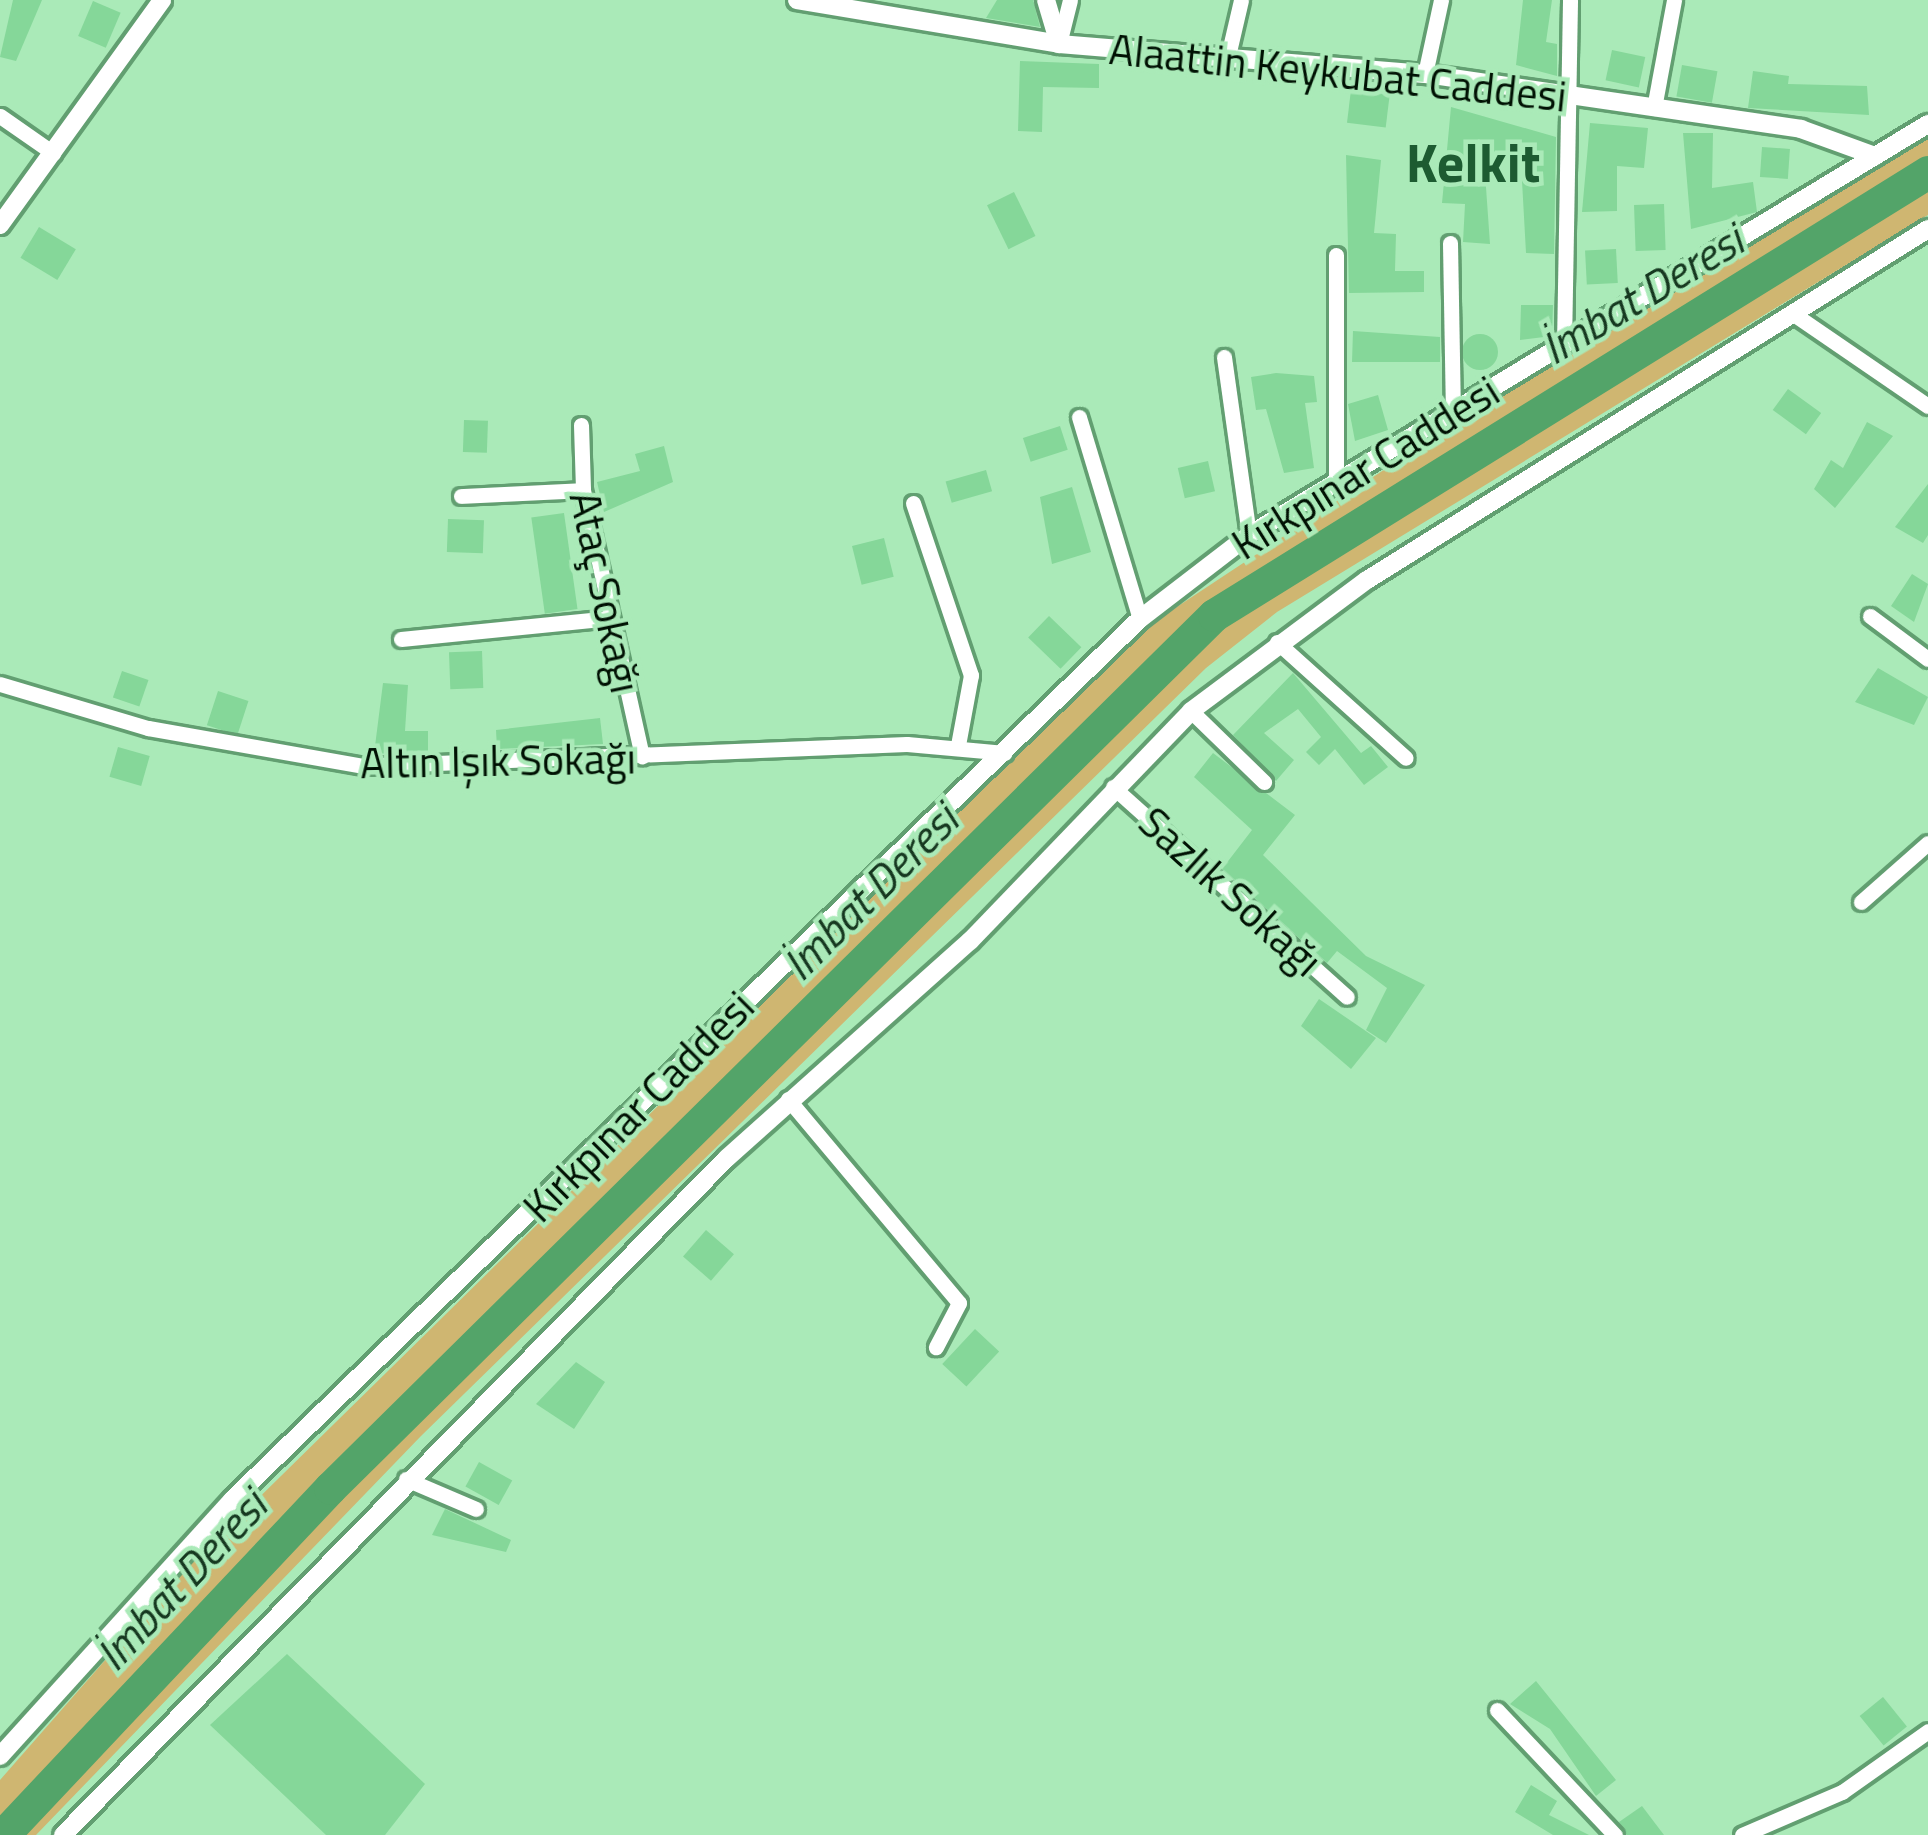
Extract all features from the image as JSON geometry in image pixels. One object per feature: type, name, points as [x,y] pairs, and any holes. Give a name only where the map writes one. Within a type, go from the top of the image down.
[{"type":"street","points":[[0,225],[162,0]]},
{"type":"street","name":"Alaattin Keykubat Caddesi","points":[[797,0],[856,6],[1059,44],[1425,74],[1802,128],[1875,156]]},
{"type":"street","points":[[1046,0],[1059,44]]},
{"type":"street","points":[[1059,44],[1070,0]]},
{"type":"street","points":[[1228,56],[1241,0]]},
{"type":"street","points":[[1425,74],[1441,0]]},
{"type":"street","points":[[1564,345],[1570,0]]},
{"type":"street","points":[[1654,108],[1674,0]]},
{"type":"street","points":[[0,116],[53,152]]},
{"type":"street","name":"Kırkpınar Caddesi","points":[[0,1756],[232,1500],[1140,620],[1249,535],[1928,124]]},
{"type":"street","points":[[63,1835],[406,1480],[788,1099],[970,941],[1191,711],[1277,642],[1928,230]]},
{"type":"street","points":[[1450,243],[1453,411]]},
{"type":"street","points":[[1336,255],[1336,483]]},
{"type":"street","points":[[1795,315],[1928,406]]},
{"type":"street","points":[[1224,357],[1249,535]]},
{"type":"street","points":[[1078,417],[1140,620]]},
{"type":"street","name":"Ataç Sokağı","points":[[581,425],[583,490],[641,757]]},
{"type":"street","points":[[461,496],[583,490]]},
{"type":"street","points":[[913,503],[971,675],[958,745]]},
{"type":"street","points":[[1870,616],[1928,659]]},
{"type":"street","points":[[401,639],[611,618]]},
{"type":"street","points":[[1277,642],[1406,758]]},
{"type":"street","name":"Altın Işık Sokağı","points":[[0,684],[306,760],[409,768],[958,745],[1005,753]]},
{"type":"street","points":[[1191,711],[1264,782]]},
{"type":"street","name":"Sazlık Sokağı","points":[[1113,787],[1347,997]]},
{"type":"street","points":[[1861,902],[1928,843]]},
{"type":"street","points":[[788,1099],[958,1303],[936,1347]]},
{"type":"street","points":[[406,1480],[476,1509]]},
{"type":"street","points":[[1497,1710],[1615,1835]]},
{"type":"street","points":[[1742,1835],[1842,1792],[1928,1732]]},
{"type":"shaded area","points":[[1928,138],[1928,215],[1277,612],[1206,668],[421,1436],[36,1835],[0,1835],[0,1780],[179,1576],[1145,628],[1488,401]]},
{"type":"building","points":[[13,0],[42,0],[16,61],[0,57]]},
{"type":"building","points":[[997,0],[1033,0],[1040,27],[986,18]]},
{"type":"building","points":[[1523,0],[1552,0],[1546,42],[1557,44],[1557,76],[1516,65]]},
{"type":"building","points":[[93,1],[121,13],[106,48],[78,36]]},
{"type":"building","points":[[1612,50],[1645,57],[1639,87],[1606,80]]},
{"type":"building","points":[[1020,61],[1099,64],[1099,88],[1043,87],[1042,132],[1018,131]]},
{"type":"building","points":[[1682,65],[1717,71],[1712,103],[1676,97]]},
{"type":"building","points":[[1753,71],[1789,76],[1788,84],[1867,86],[1869,115],[1748,108]]},
{"type":"building","points":[[1351,90],[1390,95],[1386,128],[1347,123]]},
{"type":"building","points":[[1451,107],[1556,137],[1554,254],[1526,253],[1521,163],[1484,159],[1490,244],[1463,242],[1465,204],[1442,203]]},
{"type":"building","points":[[1590,123],[1648,128],[1644,168],[1617,166],[1617,211],[1582,212]]},
{"type":"building","points":[[1683,133],[1713,133],[1712,188],[1753,182],[1757,212],[1691,229]]},
{"type":"building","points":[[1762,147],[1790,149],[1788,179],[1760,177]]},
{"type":"building","points":[[1346,155],[1381,160],[1374,233],[1396,234],[1395,271],[1424,271],[1424,292],[1349,293]]},
{"type":"building","points":[[1014,192],[1035,236],[1009,249],[987,205]]},
{"type":"building","points":[[1664,204],[1666,250],[1636,251],[1634,205]]},
{"type":"building","points":[[39,227],[76,249],[57,280],[20,258]]},
{"type":"building","points":[[1616,249],[1618,283],[1587,285],[1585,251]]},
{"type":"building","points":[[1521,305],[1553,305],[1552,336],[1520,340]]},
{"type":"building","points":[[1353,331],[1440,337],[1440,362],[1352,362]]},
{"type":"building","points":[[1480,334],[1493,339],[1498,352],[1493,365],[1480,370],[1467,365],[1462,352],[1467,339]]},
{"type":"building","points":[[1276,373],[1314,376],[1317,402],[1305,403],[1314,468],[1284,473],[1266,409],[1256,410],[1251,377]]},
{"type":"building","points":[[1788,389],[1821,413],[1806,434],[1773,410]]},
{"type":"building","points":[[1378,395],[1388,430],[1355,441],[1348,404]]},
{"type":"building","points":[[464,420],[488,421],[487,453],[463,452]]},
{"type":"building","points":[[1867,422],[1893,436],[1835,508],[1814,489],[1831,460],[1843,468]]},
{"type":"building","points":[[1060,426],[1068,450],[1031,462],[1023,438]]},
{"type":"building","points":[[664,446],[673,482],[604,512],[597,482],[640,471],[635,454]]},
{"type":"building","points":[[1208,461],[1215,491],[1185,498],[1178,468]]},
{"type":"building","points":[[986,470],[992,491],[952,503],[946,482]]},
{"type":"building","points":[[1928,484],[1928,535],[1923,543],[1895,527]]},
{"type":"building","points":[[1072,487],[1091,552],[1052,564],[1040,497]]},
{"type":"building","points":[[564,513],[577,609],[545,614],[531,518]]},
{"type":"building","points":[[448,519],[484,520],[483,553],[447,552]]},
{"type":"building","points":[[884,538],[894,577],[862,585],[852,546]]},
{"type":"building","points":[[1912,574],[1928,584],[1914,622],[1891,606]]},
{"type":"building","points":[[1049,616],[1081,647],[1061,669],[1028,638]]},
{"type":"building","points":[[482,651],[483,688],[450,689],[449,652]]},
{"type":"building","points":[[1878,668],[1928,697],[1914,725],[1855,702]]},
{"type":"building","points":[[122,671],[148,680],[139,707],[113,697]]},
{"type":"building","points":[[1293,673],[1361,753],[1371,746],[1388,767],[1364,785],[1335,749],[1319,765],[1306,752],[1321,737],[1298,709],[1264,733],[1294,760],[1276,781],[1233,735]]},
{"type":"building","points":[[383,683],[408,685],[405,731],[428,731],[428,751],[374,754]]},
{"type":"building","points":[[218,691],[248,701],[237,735],[207,725]]},
{"type":"building","points":[[600,718],[603,744],[497,749],[496,730]]},
{"type":"building","points":[[118,747],[150,756],[141,786],[109,777]]},
{"type":"building","points":[[1213,753],[1295,815],[1263,855],[1366,956],[1425,985],[1386,1043],[1366,1030],[1387,988],[1337,951],[1327,963],[1222,869],[1252,830],[1194,777]]},
{"type":"building","points":[[1319,999],[1376,1038],[1351,1069],[1301,1026]]},
{"type":"building","points":[[706,1230],[734,1254],[711,1281],[683,1256]]},
{"type":"building","points":[[975,1329],[999,1352],[966,1387],[942,1364]]},
{"type":"building","points":[[576,1362],[605,1382],[574,1429],[536,1404]]},
{"type":"building","points":[[479,1462],[512,1480],[499,1505],[465,1486]]},
{"type":"building","points":[[445,1509],[511,1540],[506,1552],[432,1535]]},
{"type":"building","points":[[287,1654],[425,1784],[385,1835],[326,1835],[210,1725]]},
{"type":"building","points":[[1536,1681],[1616,1780],[1596,1796],[1550,1729],[1510,1704]]},
{"type":"building","points":[[1883,1697],[1907,1727],[1884,1745],[1860,1716]]},
{"type":"building","points":[[1531,1785],[1557,1801],[1549,1815],[1589,1835],[1553,1835],[1515,1812]]},
{"type":"building","points":[[1642,1806],[1664,1835],[1627,1835],[1619,1822]]},
{"type":"waterway","name":"İmbat Deresi","points":[[3,1835],[330,1488],[1214,615],[1928,172]]},
{"type":"district","name":"Kelkit","points":[[1473,162]]}]
